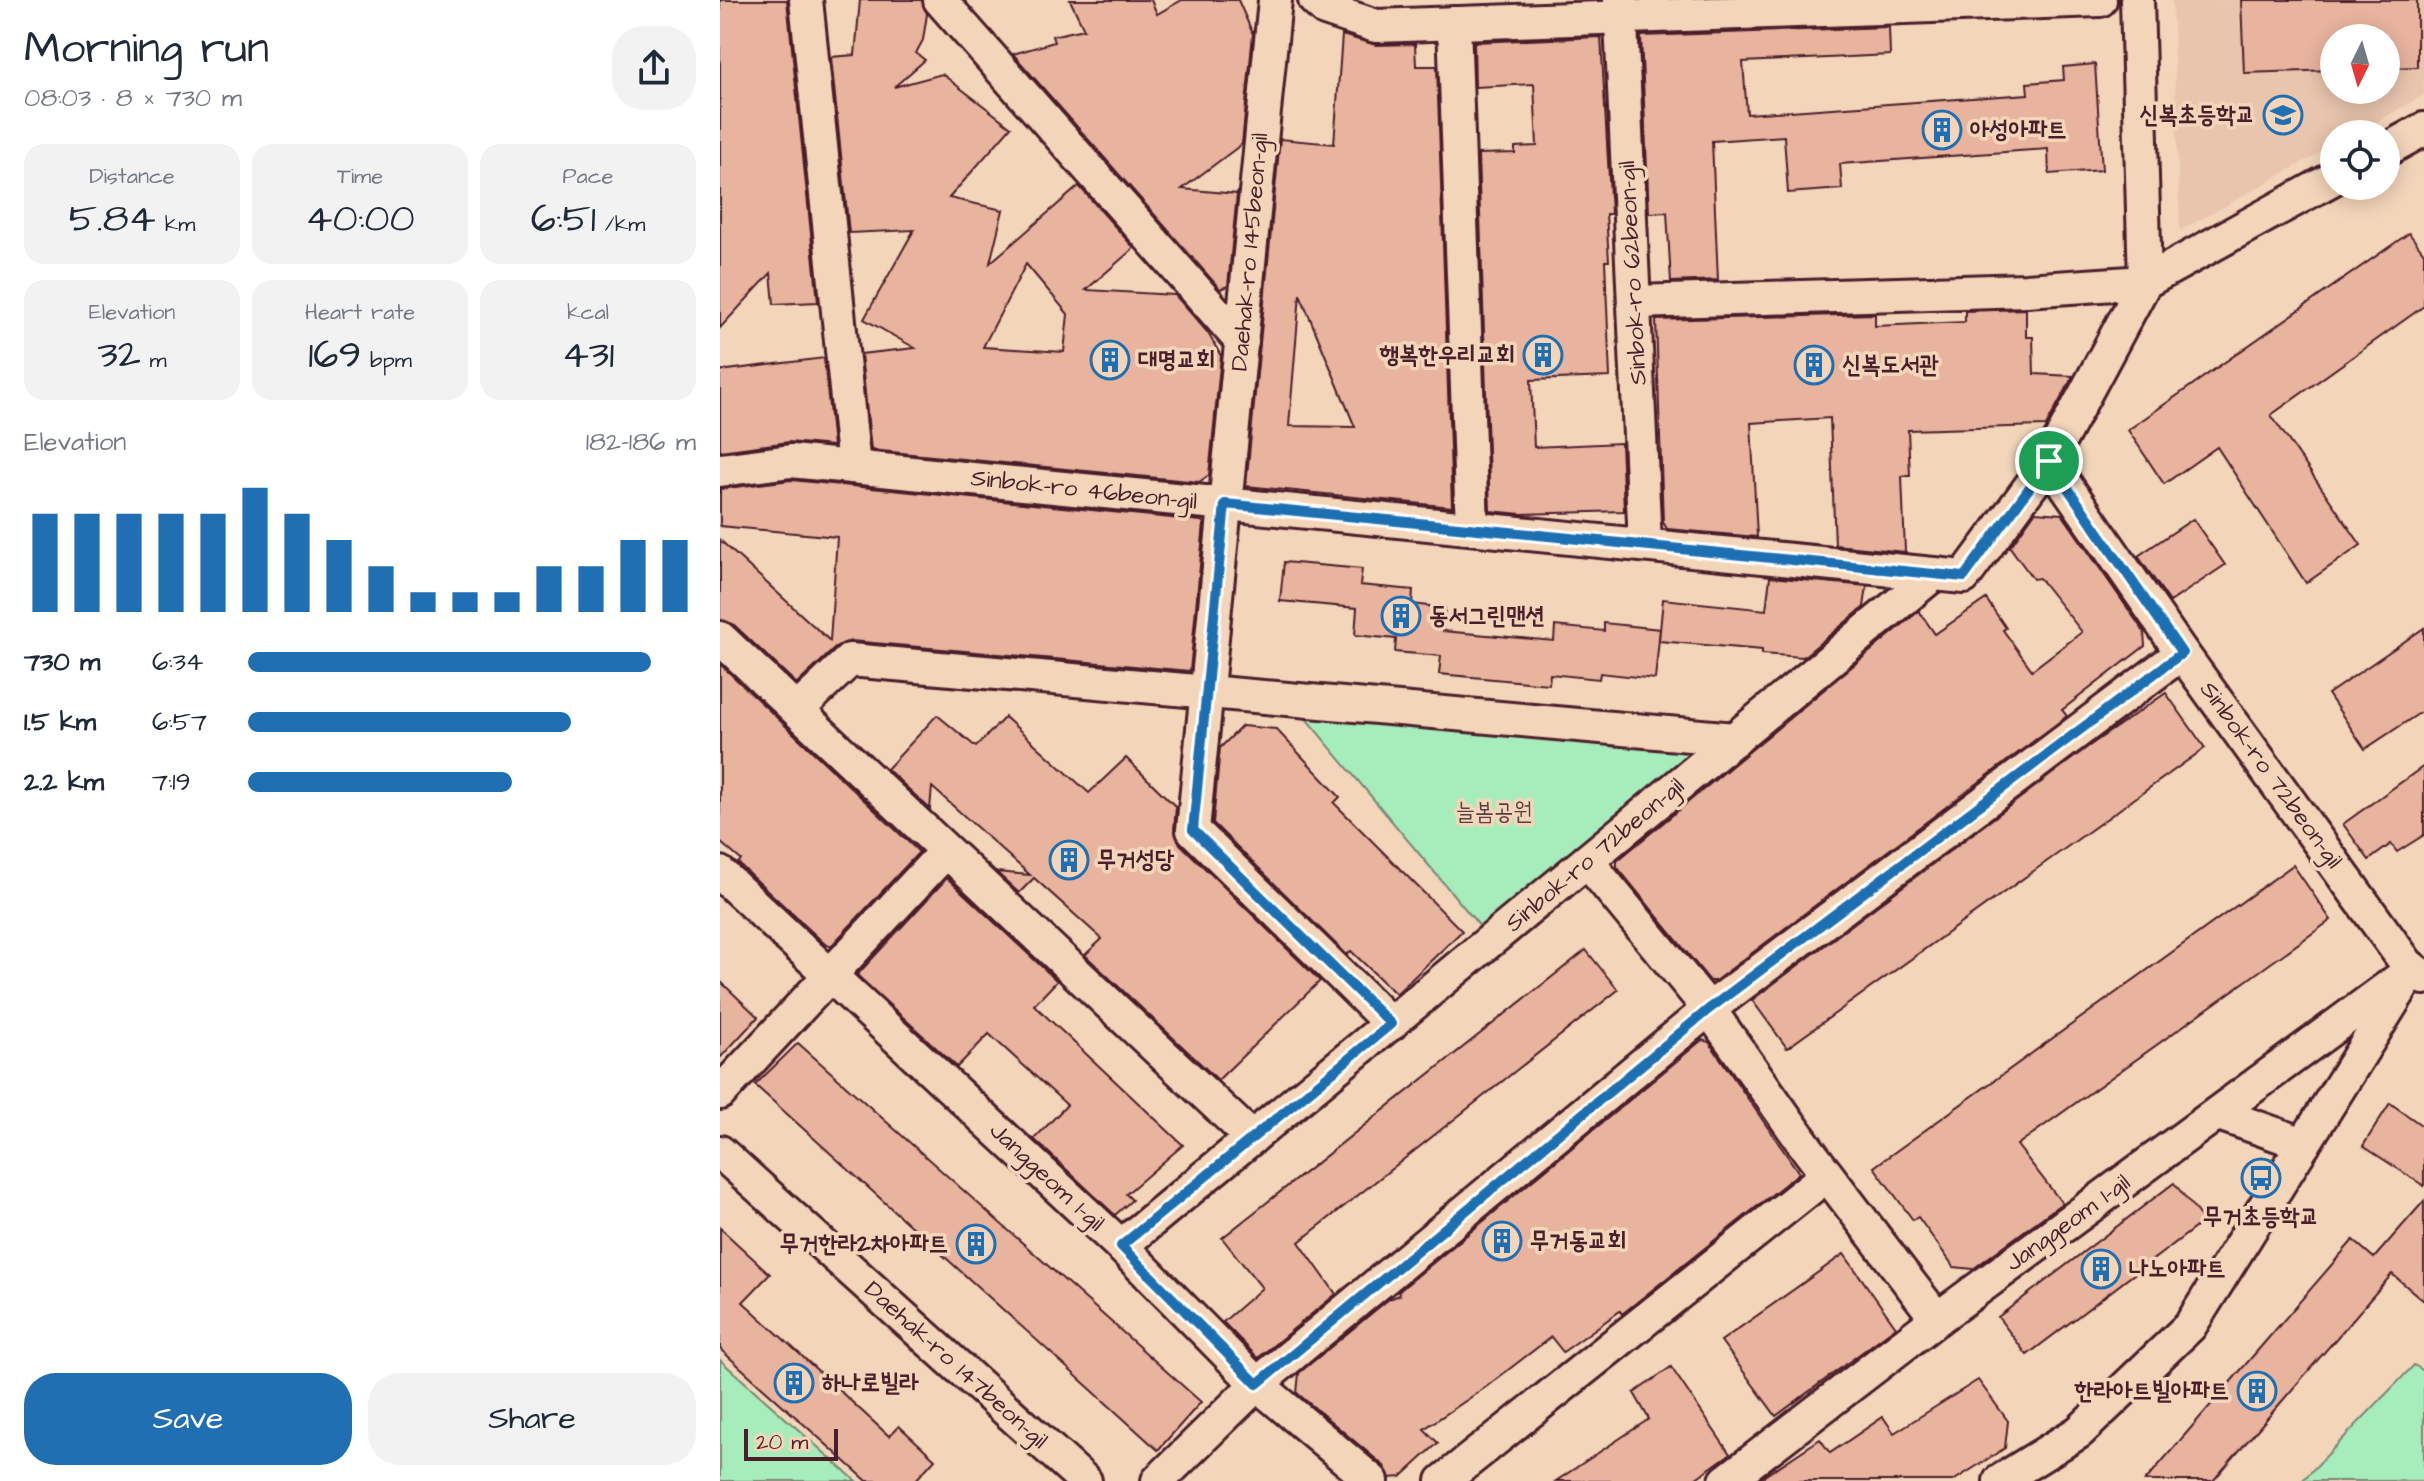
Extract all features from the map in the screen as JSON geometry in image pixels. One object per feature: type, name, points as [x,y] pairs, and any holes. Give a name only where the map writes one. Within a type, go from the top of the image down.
[{"type":"street","points":[[806,0],[854,467]]},
{"type":"street","points":[[940,0],[1242,342]]},
{"type":"street","name":"Daehak-ro 145beon-gil","points":[[1275,0],[1193,830],[1391,1024]]},
{"type":"street","points":[[1315,0],[1325,9],[1376,26],[1454,23],[1621,9],[2100,0]]},
{"type":"street","points":[[1934,574],[1964,577],[2049,461],[2145,282],[2137,0]]},
{"type":"street","name":"Sinbok-ro 62beon-gil","points":[[1621,9],[1645,545]]},
{"type":"street","points":[[1454,23],[1472,528]]},
{"type":"street","points":[[2400,142],[2424,129]]},
{"type":"street","points":[[1635,302],[2026,290],[2145,282],[2320,186]]},
{"type":"street","name":"Sinbok-ro 46beon-gil","points":[[720,470],[791,461],[1934,574]]},
{"type":"street","name":"Sinbok-ro 72beon-gil","points":[[2049,461],[2182,653],[2407,964],[2420,967]]},
{"type":"street","name":"Sinbok-ro 72beon-gil","points":[[1121,1246],[1934,574]]},
{"type":"street","points":[[720,638],[1252,1138]]},
{"type":"street","points":[[1158,1481],[1257,1384],[1709,1009],[2182,653]]},
{"type":"street","points":[[797,710],[850,660],[1735,739]]},
{"type":"street","points":[[720,1093],[946,851]]},
{"type":"street","points":[[1587,861],[1709,1009],[1827,1175],[1937,1319]]},
{"type":"street","name":"Janggeom 1-gil","points":[[720,873],[1121,1246],[1257,1384],[1372,1481]]},
{"type":"street","points":[[2000,1481],[2079,1432],[2190,1326],[2420,967]]},
{"type":"street","name":"Janggeom 1-gil","points":[[1726,1481],[1937,1319],[2420,967]]},
{"type":"street","points":[[2219,1114],[2304,1144]]},
{"type":"street","name":"Daehak-ro 147beon-gil","points":[[720,1152],[1085,1481]]},
{"type":"street","points":[[1443,1481],[1827,1175]]},
{"type":"shaded area","name":"신복초등학교","points":[[2172,0],[2424,0],[2424,95],[2380,120],[2320,120],[2320,153],[2180,231]]},
{"type":"green space","name":"늘봄공원","points":[[1298,709],[1704,749],[1482,929]]},
{"type":"green space","points":[[720,1360],[856,1481],[720,1481]]},
{"type":"green space","points":[[2414,1365],[2424,1371],[2424,1481],[2302,1481]]},
{"type":"building","points":[[720,0],[787,0],[818,302],[774,304],[771,273],[720,328]]},
{"type":"building","points":[[860,0],[922,0],[927,14],[923,40],[916,53],[925,60],[894,87],[942,74],[1011,127],[949,198],[1003,210],[990,263],[1079,186],[1134,248],[1086,290],[1175,295],[1208,333],[1221,356],[1209,475],[1199,482],[871,450],[861,354],[915,348],[864,319],[914,230],[849,233],[831,57],[855,55]],"holes":[[[1026,264],[1068,314],[1064,352],[983,347]]]},
{"type":"building","points":[[1070,0],[1151,0],[1157,14],[1182,0],[1238,0],[1253,34],[1242,144],[1182,189],[1237,194],[1228,286],[1220,289],[1013,54],[1054,42],[1052,36],[1084,29]]},
{"type":"building","points":[[2241,0],[2417,0],[2417,67],[2400,68],[2400,24],[2320,24],[2320,70],[2244,73]]},
{"type":"building","points":[[1889,27],[1890,55],[1743,62],[1747,114],[2028,94],[2027,83],[2064,80],[2063,67],[2095,64],[2102,170],[2049,174],[2048,149],[1840,164],[1842,189],[1788,193],[1784,136],[1712,141],[1718,280],[1671,282],[1667,212],[1649,213],[1641,36]]},
{"type":"building","points":[[1342,35],[1376,45],[1415,44],[1416,66],[1437,66],[1452,507],[1246,486],[1280,139],[1334,144]],"holes":[[[1300,294],[1355,427],[1289,426]]]},
{"type":"building","points":[[1601,37],[1611,214],[1606,214],[1609,261],[1605,261],[1610,377],[1531,380],[1534,447],[1621,443],[1624,511],[1521,514],[1490,511],[1478,154],[1515,153],[1515,147],[1537,146],[1534,84],[1475,87],[1474,42]]},
{"type":"building","points":[[2409,233],[2424,253],[2424,306],[2271,415],[2361,545],[2306,583],[2217,447],[2164,484],[2128,430]]},
{"type":"building","points":[[2026,309],[2026,337],[2033,337],[2034,374],[2073,376],[2046,426],[1908,430],[1910,476],[1902,476],[1905,552],[1835,545],[1830,418],[1751,423],[1757,537],[1667,529],[1663,522],[1656,320],[1875,314],[1875,326],[1965,322],[1965,311]]},
{"type":"building","points":[[824,358],[833,446],[789,442],[720,451],[720,371]]},
{"type":"building","points":[[791,480],[1201,521],[1204,523],[1190,671],[851,641],[837,646],[797,684],[733,624],[720,620],[720,540],[830,641],[837,537],[720,526],[720,489]]},
{"type":"building","points":[[2035,512],[2062,514],[2144,632],[2145,646],[2062,710],[2067,716],[1715,981],[1710,981],[1617,867],[1617,861],[1919,611],[1935,634],[1986,599],[2006,628],[2003,630],[2032,670],[2082,632],[2039,578],[2033,579],[2010,547]]},
{"type":"building","points":[[2193,519],[2225,565],[2170,602],[2138,556]]},
{"type":"building","name":"동서그린맨션","points":[[1284,562],[1362,569],[1360,585],[1413,590],[1412,604],[1445,608],[1443,631],[1554,641],[1555,626],[1604,631],[1604,623],[1660,629],[1655,679],[1600,673],[1599,679],[1550,674],[1549,684],[1439,674],[1441,656],[1395,652],[1396,639],[1355,635],[1357,608],[1280,601]]},
{"type":"building","points":[[1770,577],[1867,586],[1864,607],[1803,657],[1762,654],[1762,650],[1659,641],[1663,599],[1766,610]]},
{"type":"building","points":[[2424,628],[2424,710],[2365,749],[2328,694]]},
{"type":"building","points":[[720,664],[919,852],[831,946],[826,945],[738,863],[741,860],[720,842]]},
{"type":"building","points":[[2166,693],[2205,748],[1787,1048],[1752,1000],[2089,746]]},
{"type":"building","points":[[937,715],[976,747],[1005,717],[1089,793],[1126,758],[1176,807],[1174,829],[1180,844],[1320,981],[1218,1080],[1085,955],[1102,939],[1034,878],[1019,893],[996,872],[1030,875],[932,787],[930,809],[887,769]]},
{"type":"building","points":[[1242,726],[1276,729],[1340,797],[1334,803],[1462,931],[1396,994],[1351,951],[1347,955],[1213,823],[1220,748]]},
{"type":"building","points":[[2424,766],[2424,835],[2397,852],[2391,844],[2369,860],[2343,824]]},
{"type":"building","points":[[2293,865],[2331,920],[2017,1145],[2062,1203],[1973,1269],[1954,1267],[1918,1217],[1913,1220],[1874,1167]]},
{"type":"building","points":[[947,878],[1057,981],[1034,1005],[1183,1145],[1126,1194],[1132,1200],[1115,1215],[1034,1139],[1067,1105],[989,1034],[957,1067],[857,975]]},
{"type":"building","points":[[1586,950],[1618,990],[1299,1242],[1336,1294],[1258,1358],[1223,1322],[1262,1288],[1222,1238]]},
{"type":"building","points":[[720,981],[758,1017],[720,1058]]},
{"type":"building","points":[[1702,1040],[1709,1042],[1799,1173],[1622,1314],[1620,1311],[1563,1352],[1551,1337],[1424,1429],[1438,1443],[1401,1477],[1390,1478],[1384,1466],[1297,1393],[1299,1373],[1389,1299],[1400,1295],[1398,1292]]},
{"type":"building","name":"무거한라2차아파트","points":[[798,1043],[1201,1402],[1158,1450],[755,1085]]},
{"type":"building","points":[[2390,1103],[2424,1127],[2424,1186],[2363,1146]]},
{"type":"building","name":"나노아파트","points":[[2174,1183],[2204,1221],[2027,1355],[1998,1317]]},
{"type":"building","name":"한라아트빌아파트","points":[[2424,1201],[2424,1301],[2392,1274],[2213,1481],[2145,1481],[2353,1240],[2374,1258]]},
{"type":"building","points":[[720,1228],[770,1274],[743,1302],[889,1436],[899,1426],[935,1459],[915,1481],[867,1481],[720,1349]]},
{"type":"building","points":[[1844,1254],[1896,1327],[1776,1416],[1721,1341]]},
{"type":"building","points":[[1671,1367],[1730,1454],[1692,1481],[1556,1481],[1649,1419],[1634,1393]]},
{"type":"building","points":[[1978,1380],[2008,1421],[2005,1448],[1953,1481],[1757,1481],[1820,1439],[1830,1453],[1883,1417],[1894,1433]]},
{"type":"place","name":"신복초등학교","points":[[2283,115]]},
{"type":"place","name":"아성아파트","points":[[1942,130]]},
{"type":"place","name":"행복한우리교회","points":[[1543,355]]},
{"type":"place","name":"대명교회","points":[[1110,360]]},
{"type":"place","name":"신복도서관","points":[[1814,365]]},
{"type":"place","name":"동서그린맨션","points":[[1401,616]]},
{"type":"place","name":"무거성당","points":[[1069,860]]},
{"type":"place","name":"무거초등학교","points":[[2261,1178]]},
{"type":"place","name":"무거동교회","points":[[1502,1241]]},
{"type":"place","name":"무거한라2차아파트","points":[[976,1244]]},
{"type":"place","name":"나노아파트","points":[[2101,1269]]},
{"type":"place","name":"하나로빌라","points":[[794,1383]]},
{"type":"place","name":"한라아트빌아파트","points":[[2257,1391]]},
{"type":"route","points":[[2049,461],[2182,653],[1709,1009],[1257,1384],[1121,1246],[1391,1024],[1193,830],[1225,504],[1964,577],[2049,461]]}]
